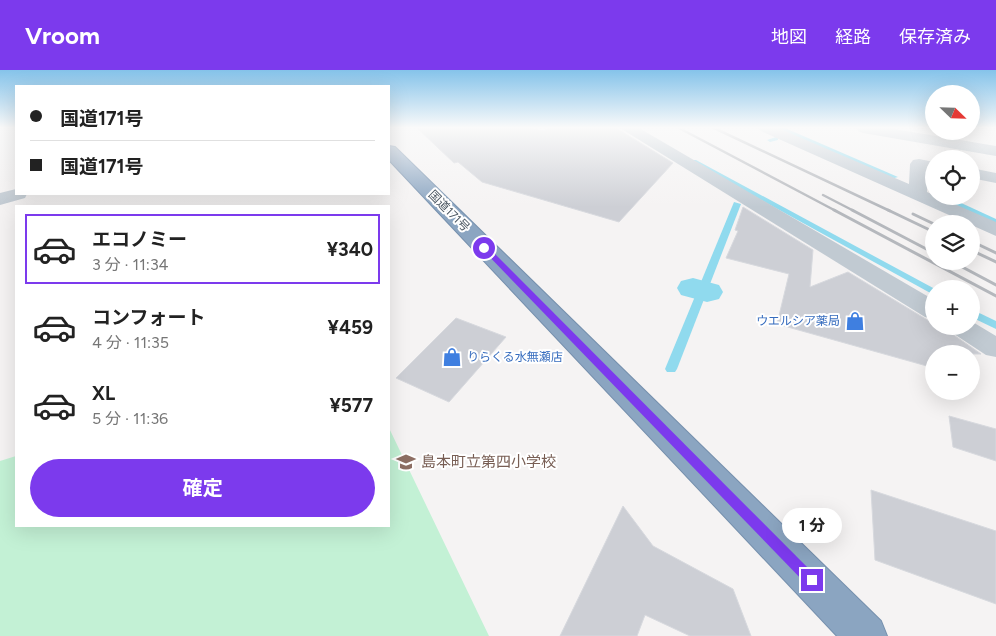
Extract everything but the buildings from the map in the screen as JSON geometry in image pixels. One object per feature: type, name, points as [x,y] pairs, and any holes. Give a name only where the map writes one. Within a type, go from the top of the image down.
[{"type":"highway","name":"国道171号","points":[[393,154],[866,636]]},
{"type":"street","points":[[672,154],[925,306]]},
{"type":"street","points":[[826,154],[996,230]]},
{"type":"street","points":[[917,195],[919,164],[925,165]]},
{"type":"street","points":[[980,175],[996,178]]},
{"type":"street","points":[[0,199],[15,195]]},
{"type":"street","points":[[975,335],[996,348]]},
{"type":"green space","name":"島本町立第四小学校","points":[[390,430],[489,636],[0,636],[0,461],[15,456],[15,527],[390,527]]},
{"type":"waterway","points":[[841,154],[894,177]]},
{"type":"waterway","points":[[694,161],[925,287]]},
{"type":"waterway","points":[[671,369],[737,204]]},
{"type":"waterway","points":[[958,205],[996,222]]},
{"type":"waterway","points":[[693,288],[707,292]]},
{"type":"waterway","points":[[980,317],[996,326]]},
{"type":"railway","points":[[729,154],[836,211]]},
{"type":"railway","points":[[770,154],[890,211]]},
{"type":"railway","points":[[823,195],[854,211]]},
{"type":"railway","points":[[834,210],[996,296]]},
{"type":"railway","points":[[852,210],[925,248]]},
{"type":"railway","points":[[888,210],[925,228]]},
{"type":"railway","points":[[913,214],[925,220]]},
{"type":"railway","points":[[980,245],[996,253]]},
{"type":"railway","points":[[980,254],[996,262]]},
{"type":"railway","points":[[968,270],[996,285]]},
{"type":"place","name":"ウエルシア薬局","points":[[855,321]]},
{"type":"place","name":"りらくる水無瀬店","points":[[452,357]]},
{"type":"place","name":"島本町立第四小学校","points":[[406,462]]},
{"type":"route","points":[[484,248],[812,580]]}]
